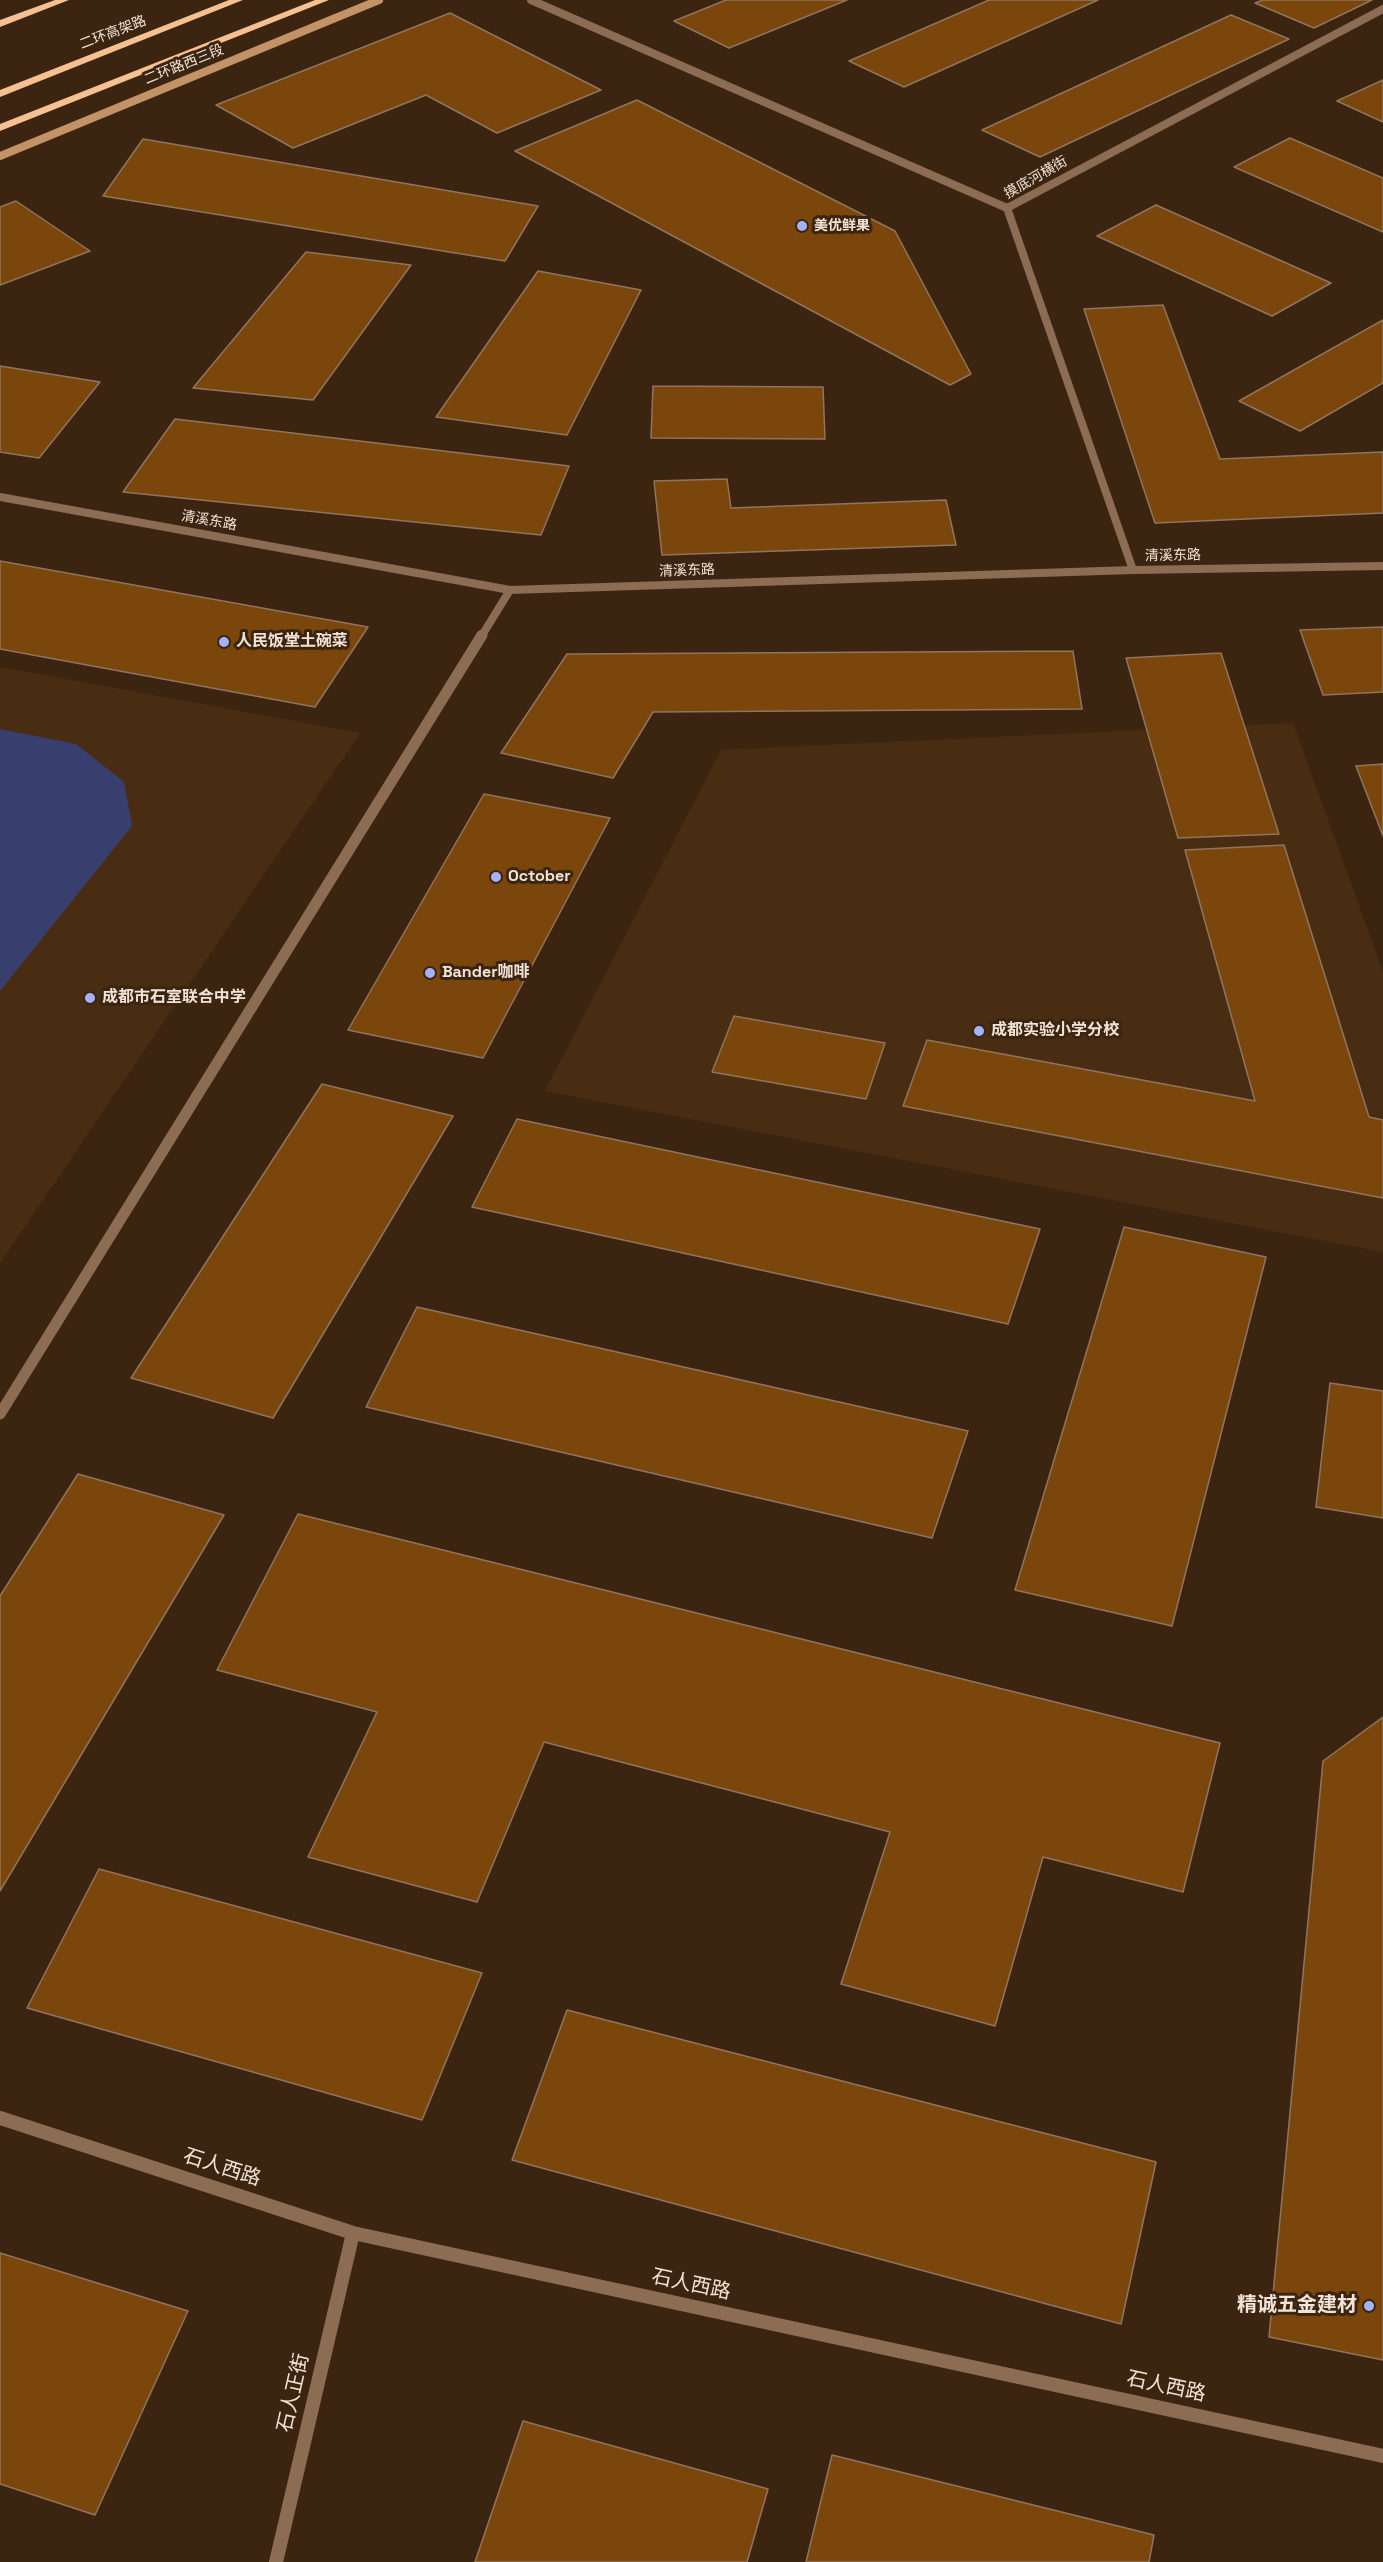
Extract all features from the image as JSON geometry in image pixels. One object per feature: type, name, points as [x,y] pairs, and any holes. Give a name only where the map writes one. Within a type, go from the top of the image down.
[{"type":"highway","points":[[0,24],[64,0]]},
{"type":"highway","name":"二环高架路","points":[[0,94],[238,0]]},
{"type":"highway","points":[[0,128],[324,0]]},
{"type":"main road","name":"二环路西三段","points":[[0,156],[379,0]]},
{"type":"street","points":[[531,0],[1007,208]]},
{"type":"street","name":"摸底河横街","points":[[1133,570],[1007,208],[1383,9]]},
{"type":"street","name":"清溪东路","points":[[0,497],[510,590],[1133,570],[1383,566]]},
{"type":"street","points":[[0,1414],[510,590]]},
{"type":"street","name":"石人西路","points":[[0,2118],[354,2233],[1383,2456]]},
{"type":"street","name":"石人正街","points":[[276,2562],[354,2233]]},
{"type":"shaded area","name":"成都市石室联合中学","points":[[0,667],[360,733],[0,1263]]},
{"type":"shaded area","name":"成都实验小学分校","points":[[1293,723],[1383,972],[1383,1252],[545,1091],[721,750]]},
{"type":"shaded area","points":[[0,729],[76,744],[124,782],[132,826],[0,991]]},
{"type":"building","points":[[726,0],[847,0],[729,48],[674,21]]},
{"type":"building","points":[[989,0],[1098,0],[904,87],[849,61]]},
{"type":"building","points":[[1263,0],[1372,0],[1314,28],[1255,3]]},
{"type":"building","points":[[450,13],[601,90],[497,133],[426,95],[293,148],[216,105]]},
{"type":"building","points":[[1231,15],[1289,39],[1040,157],[982,130]]},
{"type":"building","points":[[1383,80],[1383,122],[1337,101]]},
{"type":"building","points":[[637,100],[895,231],[971,374],[950,385],[515,151]]},
{"type":"building","points":[[1290,138],[1383,178],[1383,232],[1234,167]]},
{"type":"building","points":[[143,139],[538,206],[505,261],[103,196]]},
{"type":"building","points":[[16,201],[90,251],[0,285],[0,207]]},
{"type":"building","points":[[1156,205],[1331,283],[1272,316],[1097,236]]},
{"type":"building","points":[[306,252],[411,265],[313,400],[193,388]]},
{"type":"building","points":[[538,271],[641,290],[567,435],[436,417]]},
{"type":"building","points":[[1163,305],[1220,459],[1383,452],[1383,513],[1155,523],[1084,309]]},
{"type":"building","points":[[1383,320],[1383,383],[1300,431],[1239,401]]},
{"type":"building","points":[[0,366],[100,382],[39,458],[0,452]]},
{"type":"building","points":[[653,386],[823,387],[825,439],[651,438]]},
{"type":"building","points":[[175,419],[569,466],[541,535],[123,492]]},
{"type":"building","points":[[727,479],[731,508],[946,500],[956,545],[662,555],[654,481]]},
{"type":"building","points":[[0,561],[368,627],[315,707],[0,649]]},
{"type":"building","points":[[1383,627],[1383,692],[1323,695],[1300,630]]},
{"type":"building","points":[[1073,651],[1082,709],[653,712],[613,778],[501,753],[567,654]]},
{"type":"building","points":[[1221,653],[1279,834],[1178,838],[1126,658]]},
{"type":"building","points":[[1383,764],[1383,836],[1356,766]]},
{"type":"building","points":[[484,794],[610,818],[483,1058],[348,1030]]},
{"type":"building","points":[[1284,845],[1369,1117],[1383,1120],[1383,1198],[903,1106],[927,1040],[1255,1101],[1185,850]]},
{"type":"building","points":[[734,1016],[885,1043],[866,1099],[712,1072]]},
{"type":"building","points":[[322,1084],[453,1116],[273,1418],[131,1378]]},
{"type":"building","points":[[517,1119],[1040,1229],[1008,1324],[472,1207]]},
{"type":"building","points":[[1124,1227],[1266,1257],[1172,1626],[1015,1590]]},
{"type":"building","points":[[417,1307],[968,1431],[932,1538],[366,1407]]},
{"type":"building","points":[[1330,1383],[1383,1391],[1383,1518],[1316,1507]]},
{"type":"building","points":[[78,1474],[224,1515],[0,1891],[0,1596]]},
{"type":"building","points":[[298,1514],[1220,1743],[1183,1892],[1043,1857],[995,2026],[841,1984],[890,1832],[544,1742],[477,1902],[308,1857],[377,1712],[217,1670]]},
{"type":"building","points":[[1383,1717],[1383,2360],[1269,2337],[1323,1761]]},
{"type":"building","points":[[99,1869],[482,1973],[422,2120],[27,2008]]},
{"type":"building","points":[[567,2010],[1156,2162],[1121,2324],[512,2160]]},
{"type":"building","points":[[0,2253],[188,2311],[95,2515],[0,2484]]},
{"type":"building","points":[[523,2421],[768,2489],[747,2562],[475,2562]]},
{"type":"building","points":[[832,2455],[1154,2535],[1149,2562],[806,2562]]},
{"type":"place","name":"美优鲜果","points":[[802,226]]},
{"type":"place","name":"人民饭堂土碗菜","points":[[224,642]]},
{"type":"place","name":"October","points":[[496,877]]},
{"type":"place","name":"Bander咖啡","points":[[430,973]]},
{"type":"place","name":"成都市石室联合中学","points":[[90,998]]},
{"type":"place","name":"成都实验小学分校","points":[[979,1031]]},
{"type":"place","name":"精诚五金建材","points":[[1369,2306]]}]
